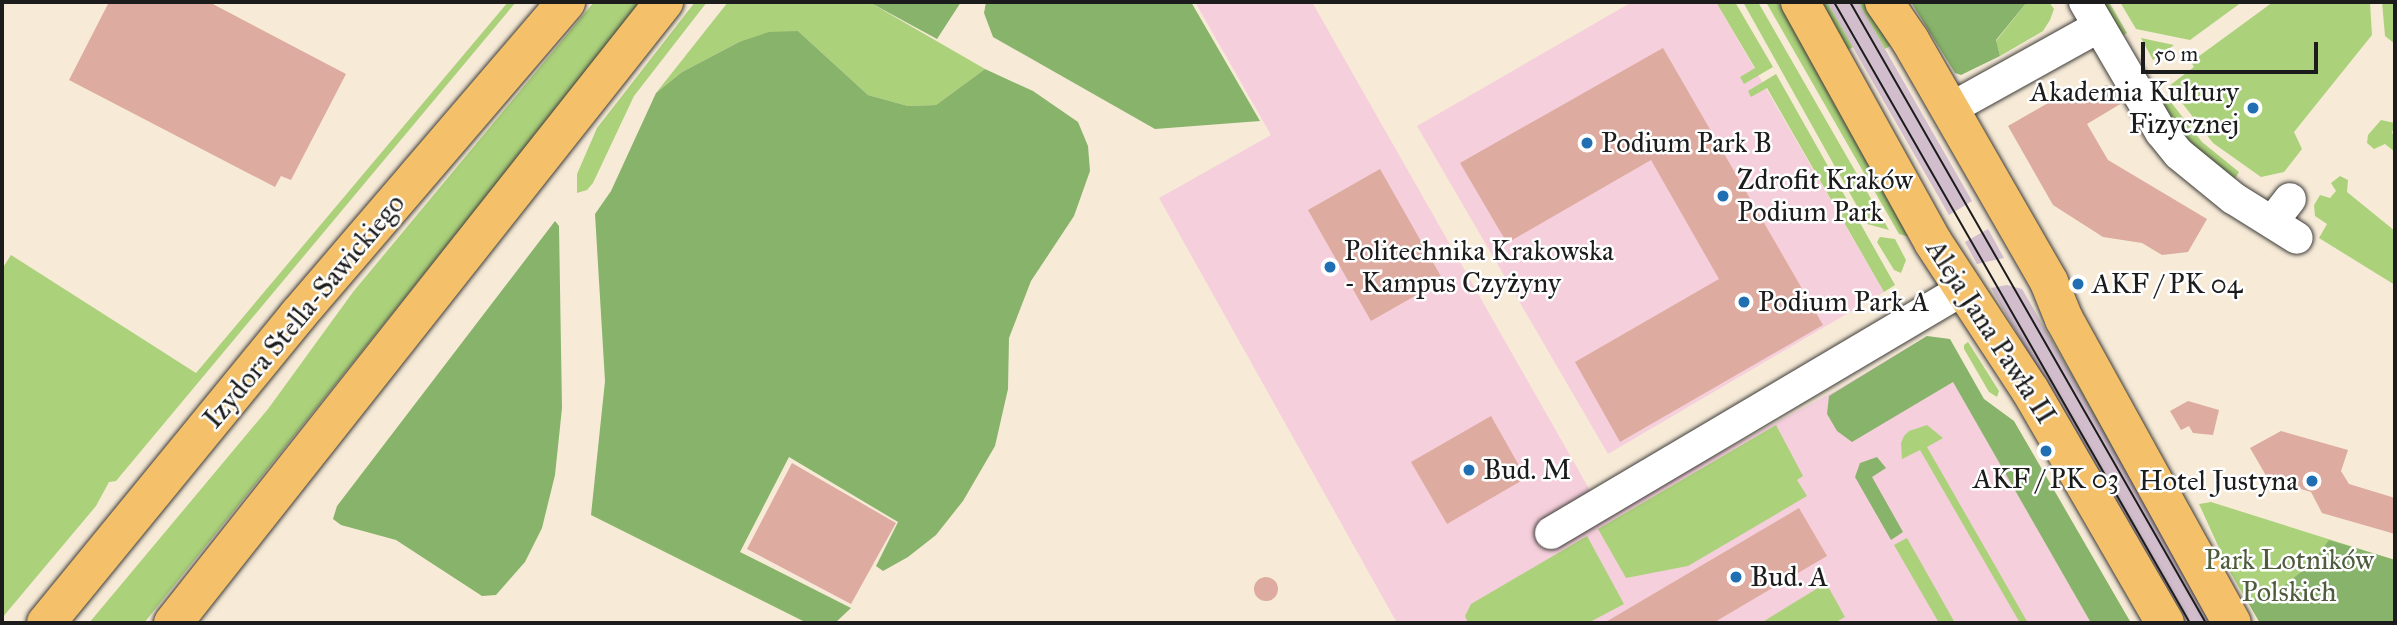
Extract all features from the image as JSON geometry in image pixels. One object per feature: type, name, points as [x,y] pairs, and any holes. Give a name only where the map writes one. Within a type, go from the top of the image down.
[{"type":"main road","name":"Izydora Stella-Sawickiego","points":[[59,614],[298,315],[566,2]]},
{"type":"main road","points":[[173,623],[664,2]]},
{"type":"main road","name":"Aleja Jana Pawła II","points":[[1800,2],[1858,111],[1964,289],[2030,390],[2165,623]]},
{"type":"main road","points":[[1884,2],[1950,109],[2049,282],[2064,319],[2232,623]]},
{"type":"street","points":[[1950,109],[2091,14],[2161,132],[2179,154],[2233,198],[2286,219]]},
{"type":"street","points":[[1551,533],[1964,289]]},
{"type":"shaded area","name":"Politechnika Krakowska - Kampus Czyżyny","points":[[1195,2],[1312,2],[1604,515],[1833,392],[1927,336],[2091,623],[1397,623],[1159,198],[1271,135]]},
{"type":"shaded area","points":[[1632,2],[1716,2],[1884,292],[1608,454],[1417,126]]},
{"type":"shaded area","points":[[1827,2],[1858,2],[1972,201],[1949,215]]},
{"type":"shaded area","points":[[1988,229],[2004,258],[1977,264],[1965,242]]},
{"type":"shaded area","points":[[2007,285],[2022,289],[2213,623],[2183,623],[1991,288]]},
{"type":"green space","points":[[508,2],[516,2],[116,481],[109,482],[96,506],[2,618],[2,269],[11,255],[196,373]]},
{"type":"green space","points":[[594,2],[642,2],[144,623],[89,623],[268,409],[353,292]]},
{"type":"green space","points":[[695,2],[707,2],[634,96],[593,183],[587,190],[577,193],[577,174],[597,128]]},
{"type":"green space","points":[[728,2],[869,2],[985,69],[936,105],[908,106],[868,95],[798,31],[739,42],[682,72],[656,93]]},
{"type":"green space","points":[[869,2],[961,2],[937,39]]},
{"type":"green space","points":[[986,2],[1191,2],[1260,121],[1155,129],[993,37],[984,13]]},
{"type":"green space","points":[[1716,2],[1735,2],[1773,67],[1744,84],[1740,77],[1755,68]]},
{"type":"green space","points":[[1743,2],[1758,2],[1889,230],[1867,224]]},
{"type":"green space","points":[[1766,2],[1778,2],[1800,37],[1910,237],[1899,234]]},
{"type":"green space","points":[[1818,2],[1827,2],[1853,47],[1843,53]]},
{"type":"green space","points":[[1858,2],[1867,2],[1895,43],[1885,49]]},
{"type":"green space","points":[[1911,2],[2027,2],[1996,40],[2000,56],[1961,75],[1955,73]]},
{"type":"green space","points":[[2027,2],[2049,2],[2054,9],[2050,20],[2043,31],[2000,56],[1996,41]]},
{"type":"green space","points":[[2098,2],[2109,2],[2127,33],[2119,38]]},
{"type":"green space","points":[[2120,2],[2242,2],[2190,40],[2136,29]]},
{"type":"green space","name":"Akademia Kultury Fizycznej","points":[[2273,2],[2370,2],[2372,35],[2294,132],[2302,149],[2284,172],[2261,177],[2213,143],[2169,86],[2194,67],[2191,62]]},
{"type":"green space","points":[[2382,2],[2395,2],[2395,44],[2385,36]]},
{"type":"green space","points":[[798,31],[868,95],[908,106],[936,105],[985,69],[1033,91],[1078,122],[1088,146],[1090,171],[1074,216],[1031,281],[1009,338],[1008,389],[995,446],[963,501],[936,535],[908,557],[883,571],[876,566],[898,522],[789,457],[740,552],[851,608],[835,623],[807,623],[591,515],[605,381],[595,214],[611,191],[656,93],[682,72],[739,42],[769,32]]},
{"type":"green space","points":[[2141,38],[2174,45],[2153,60]]},
{"type":"green space","points":[[1776,74],[1895,285],[1884,292],[1767,88],[1751,97],[1748,91]]},
{"type":"green space","points":[[2163,92],[2202,142],[2239,172],[2233,182],[2191,143],[2158,103]]},
{"type":"green space","points":[[2381,120],[2395,123],[2392,133],[2395,136],[2395,152],[2385,144],[2374,149],[2367,143],[2368,135]]},
{"type":"green space","points":[[2340,176],[2348,180],[2347,192],[2395,231],[2395,285],[2319,238],[2327,224],[2315,216],[2314,205],[2320,195],[2330,198],[2336,191],[2331,183]]},
{"type":"green space","points":[[555,221],[559,226],[562,408],[555,475],[542,528],[525,562],[496,595],[482,596],[396,540],[341,525],[333,519],[337,506]]},
{"type":"green space","points":[[1880,237],[1895,239],[1906,260],[1901,273],[1894,270],[1877,242]]},
{"type":"green space","points":[[2022,289],[2196,589],[2213,623]]},
{"type":"green space","points":[[1927,336],[1950,339],[1984,399],[2014,421],[2131,623],[2091,623],[1953,382],[1852,442],[1837,431],[1827,414],[1829,396]]},
{"type":"green space","points":[[1968,342],[1999,391],[1997,397],[1989,392],[1964,349]]},
{"type":"green space","points":[[1776,425],[1803,476],[1797,480],[1807,496],[1688,566],[1626,578],[1598,529]]},
{"type":"green space","points":[[1927,425],[1943,438],[1927,447],[2028,623],[2020,623],[1920,450],[1902,459],[1901,443],[1904,436],[1909,431]]},
{"type":"green space","points":[[1877,457],[1886,468],[1872,477],[1903,532],[1891,540],[1855,477],[1860,463]]},
{"type":"green space","name":"Park Lotników Polskich","points":[[2211,502],[2395,560],[2395,623],[2260,623],[2230,572],[2199,504]]},
{"type":"green space","points":[[1587,536],[1624,604],[1588,623],[1468,623],[1465,616],[1471,604]]},
{"type":"green space","points":[[1907,538],[1955,623],[1939,623],[1894,545]]},
{"type":"green space","points":[[2329,540],[2395,560],[2395,623],[2260,623],[2248,602],[2285,585],[2311,564]]},
{"type":"green space","points":[[1826,583],[1845,617],[1834,623],[1761,623]]},
{"type":"building","points":[[109,2],[209,2],[346,74],[291,180],[281,176],[275,187],[69,80]]},
{"type":"building","points":[[1663,48],[1823,325],[1620,442],[1575,362],[1719,279],[1651,160],[1507,243],[1460,163]]},
{"type":"building","points":[[2105,85],[2113,87],[2122,103],[2087,124],[2108,160],[2207,219],[2188,252],[2162,255],[2142,243],[2103,237],[2053,205],[2008,126],[2069,91],[2076,103]]},
{"type":"building","points":[[1380,169],[1443,280],[1371,321],[1308,210]]},
{"type":"building","points":[[2188,401],[2219,410],[2213,435],[2193,433],[2189,426],[2181,430],[2170,411]]},
{"type":"building","name":"Bud. M","points":[[1491,416],[1526,478],[1447,524],[1411,462]]},
{"type":"building","name":"Hotel Justyna","points":[[2281,431],[2348,450],[2341,471],[2349,484],[2395,498],[2395,534],[2322,513],[2311,492],[2268,479],[2250,448]]},
{"type":"building","points":[[792,463],[896,523],[851,604],[747,549]]},
{"type":"building","name":"Bud. A","points":[[1799,508],[1827,556],[1713,623],[1604,623]]},
{"type":"building","points":[[1266,577],[1274,581],[1278,589],[1274,597],[1266,601],[1258,597],[1254,589],[1258,581]]},
{"type":"tram line","points":[[1834,2],[2190,623]]},
{"type":"tram line","points":[[1850,2],[2206,623]]},
{"type":"place","name":"Akademia Kultury Fizycznej","points":[[2253,108]]},
{"type":"place","name":"Podium Park B","points":[[1587,143]]},
{"type":"place","name":"Zdrofit Kraków Podium Park","points":[[1723,196]]},
{"type":"place","name":"Politechnika Krakowska - Kampus Czyżyny","points":[[1330,267]]},
{"type":"place","name":"AKF / PK 04","points":[[2078,284]]},
{"type":"place","name":"Podium Park A","points":[[1744,302]]},
{"type":"place","name":"AKF / PK 03","points":[[2046,451]]},
{"type":"place","name":"Bud. M","points":[[1469,470]]},
{"type":"place","name":"Hotel Justyna","points":[[2312,481]]},
{"type":"place","name":"Bud. A","points":[[1736,577]]}]
